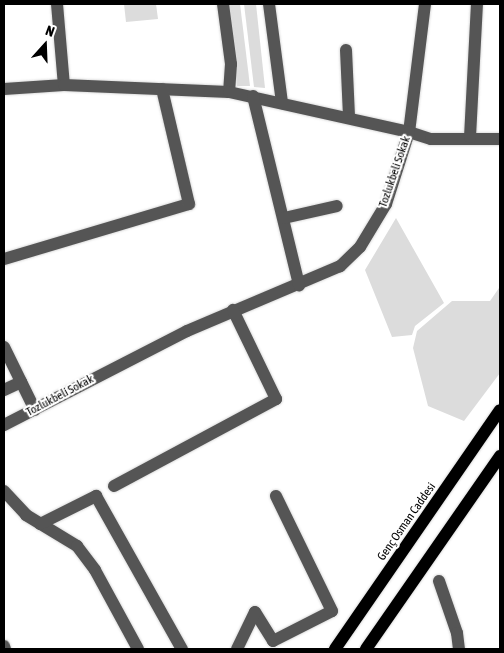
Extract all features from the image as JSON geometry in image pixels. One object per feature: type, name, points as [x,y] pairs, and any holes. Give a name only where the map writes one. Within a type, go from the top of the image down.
[{"type":"main road","name":"Genç Osman Caddesi","points":[[335,649],[500,410]]},
{"type":"main road","points":[[366,649],[500,456]]},
{"type":"street","points":[[56,4],[64,85]]},
{"type":"street","points":[[223,4],[231,64],[230,92]]},
{"type":"street","points":[[269,4],[282,102]]},
{"type":"street","points":[[424,4],[409,132],[431,139],[470,137],[500,139]]},
{"type":"street","points":[[470,137],[477,4]]},
{"type":"street","points":[[346,50],[349,116]]},
{"type":"street","name":"Tozlukbeli Sokak","points":[[4,89],[64,85],[230,92],[349,116],[409,132],[386,204],[360,247],[340,266],[233,310],[4,425]]},
{"type":"street","points":[[4,259],[189,204],[162,89]]},
{"type":"street","points":[[253,96],[299,284]]},
{"type":"street","points":[[284,218],[337,206]]},
{"type":"street","points":[[114,486],[276,399],[233,310]]},
{"type":"street","points":[[4,348],[35,410]]},
{"type":"street","points":[[4,390],[21,382]]},
{"type":"street","points":[[4,490],[26,515],[77,546],[95,570],[138,649]]},
{"type":"street","points":[[40,524],[96,496],[182,649]]},
{"type":"street","points":[[237,649],[255,612],[273,641],[332,611],[276,496]]},
{"type":"street","points":[[439,581],[458,633],[460,649]]},
{"type":"shaded area","points":[[124,4],[156,4],[158,19],[126,22]]},
{"type":"shaded area","points":[[227,4],[240,4],[250,86],[237,86]]},
{"type":"shaded area","points":[[244,4],[256,4],[265,88],[254,87]]},
{"type":"shaded area","points":[[500,201],[500,373],[464,421],[428,406],[413,348],[417,331],[452,301],[490,301],[499,288]]},
{"type":"shaded area","points":[[396,218],[444,303],[415,326],[412,335],[392,337],[365,270]]}]
